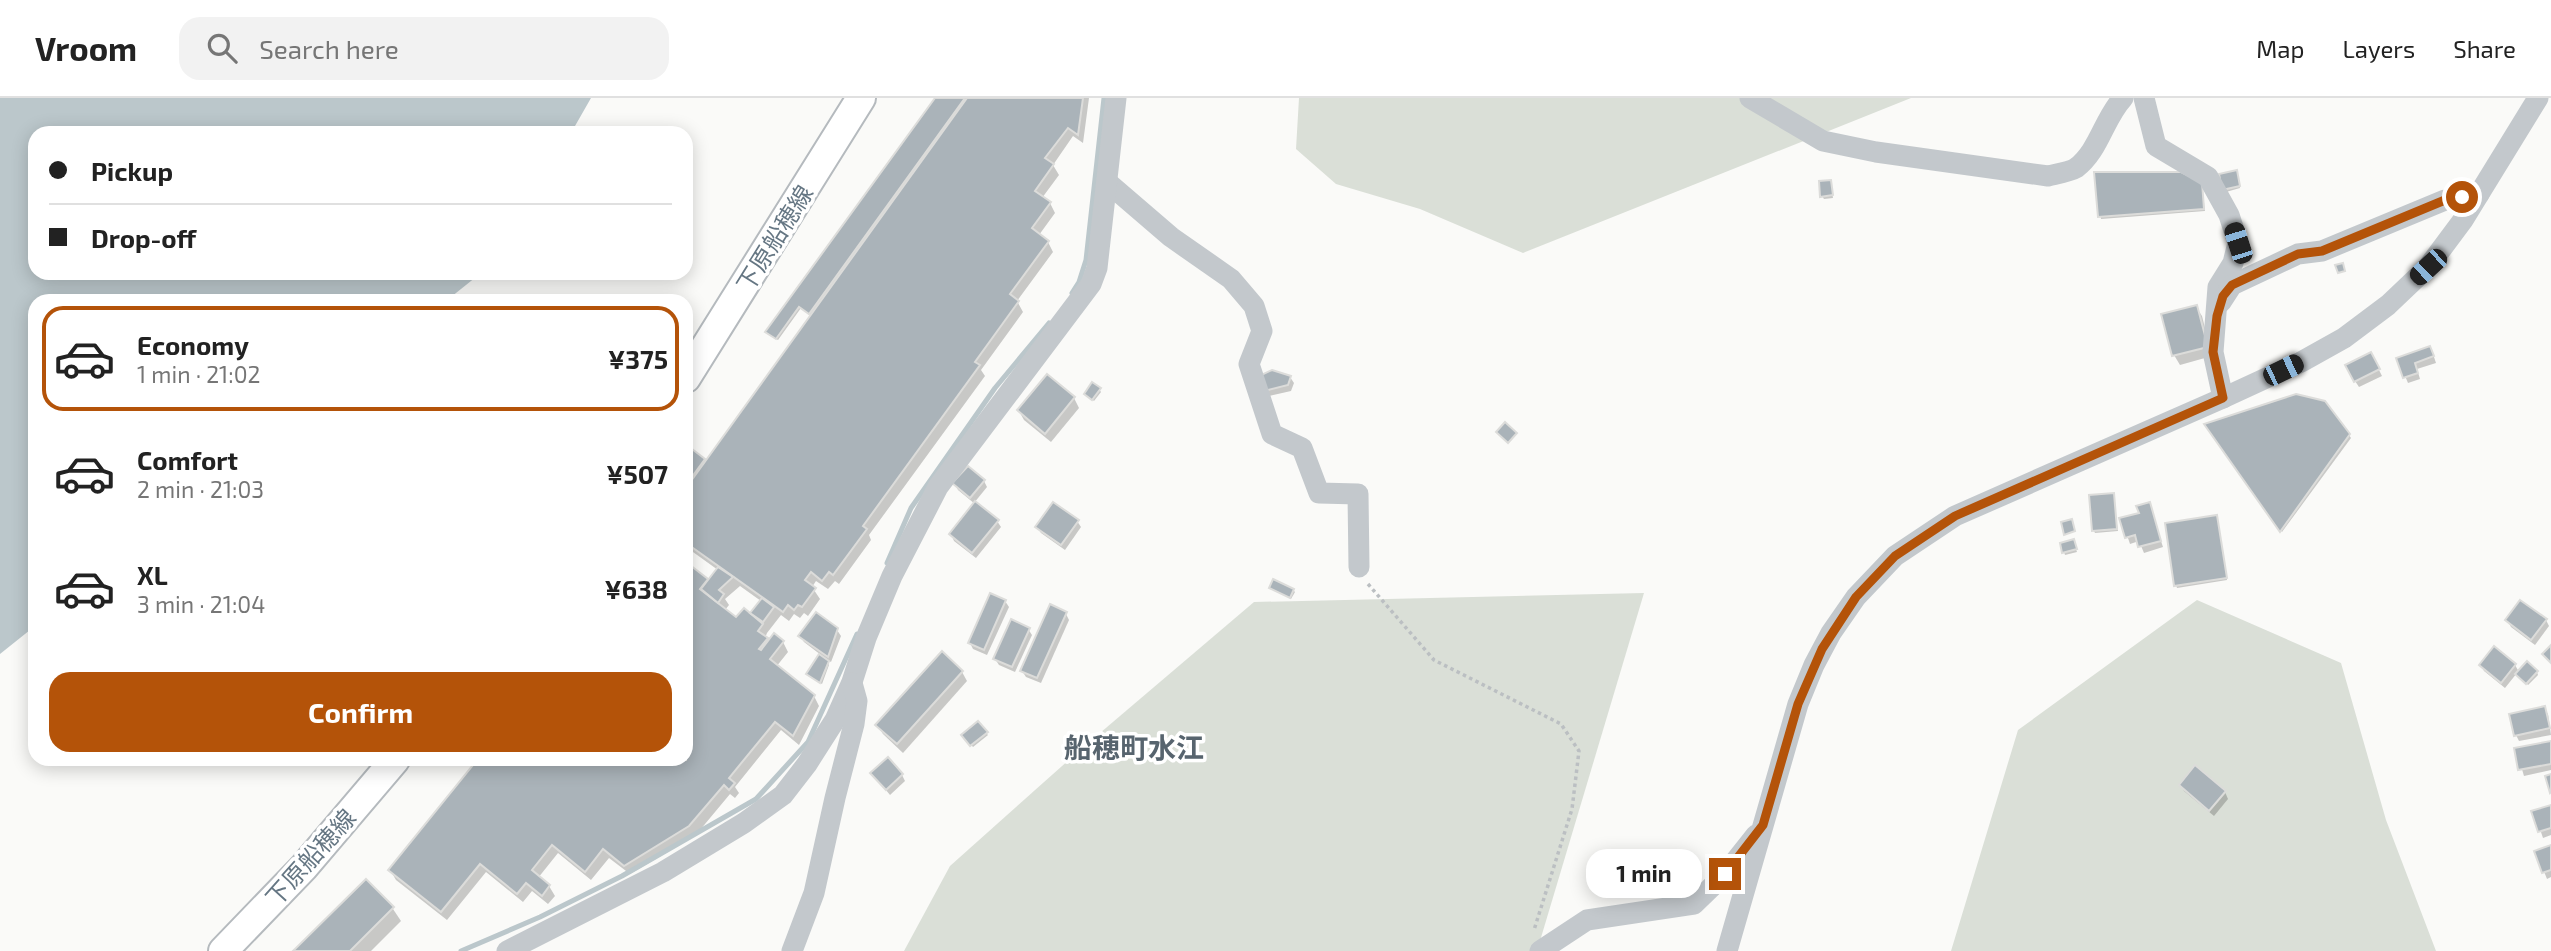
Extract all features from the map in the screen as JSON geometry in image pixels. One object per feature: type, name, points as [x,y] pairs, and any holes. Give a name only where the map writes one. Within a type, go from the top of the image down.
[{"type":"main road","name":"下原船穂線","points":[[693,367],[861,98]]},
{"type":"main road","name":"下原船穂線","points":[[223,951],[304,867],[390,766]]},
{"type":"street","points":[[507,951],[663,873],[744,823],[783,795],[807,764],[835,720],[892,576],[938,487],[1091,284],[1097,268],[1116,98]]},
{"type":"street","points":[[1750,98],[1823,141],[1876,152],[2049,176],[2075,168],[2100,139],[2112,110],[2123,98]]},
{"type":"street","points":[[2144,98],[2156,146],[2208,177],[2228,215],[2238,243],[2233,263],[2218,287],[2213,352],[2223,398]]},
{"type":"street","points":[[1727,951],[1798,704],[1831,633],[1856,597],[1895,556],[1955,516],[2223,398],[2344,338],[2388,305],[2428,267],[2479,194],[2538,98]]},
{"type":"street","points":[[1107,181],[1171,237],[1231,279],[1254,306],[1262,331],[1250,364],[1272,434],[1302,448],[1319,493],[1358,494],[1359,567]]},
{"type":"street","points":[[2217,316],[2223,296],[2232,285],[2298,254],[2322,251],[2445,200],[2479,194]]},
{"type":"street","points":[[792,951],[814,893],[854,724],[858,701],[852,682]]},
{"type":"street","points":[[1535,945],[1587,920],[1694,904],[1725,874],[1763,825]]},
{"type":"path","points":[[1359,567],[1370,589],[1434,660],[1561,723],[1579,751],[1572,809],[1535,945]]},
{"type":"shaded area","points":[[0,98],[591,98],[575,126],[28,126],[28,280],[472,280],[455,294],[28,294],[28,632],[0,654]]},
{"type":"shaded area","points":[[1299,98],[1911,98],[1523,253],[1420,209],[1336,184],[1296,149]]},
{"type":"shaded area","points":[[1644,593],[1537,951],[904,951],[950,866],[1080,750],[1254,602]]},
{"type":"shaded area","points":[[2197,600],[2341,663],[2386,820],[2436,951],[1951,951],[2018,730]]},
{"type":"building","points":[[935,98],[965,98],[809,314],[799,307],[776,339],[765,332]]},
{"type":"building","points":[[967,98],[1083,98],[1078,135],[1068,128],[1045,158],[1054,164],[1035,191],[1051,202],[1032,228],[1049,241],[1010,294],[1019,301],[975,362],[980,365],[863,526],[867,529],[833,575],[829,572],[822,581],[811,572],[805,580],[816,588],[802,607],[798,605],[794,610],[788,605],[783,612],[693,548],[693,478]]},
{"type":"building","points":[[2237,170],[2240,186],[2222,190],[2219,174]]},
{"type":"building","points":[[2094,172],[2181,172],[2202,182],[2204,209],[2098,217]]},
{"type":"building","points":[[1831,180],[1833,195],[1820,197],[1819,181]]},
{"type":"building","points":[[2343,263],[2345,271],[2338,273],[2335,265]]},
{"type":"building","points":[[2197,305],[2208,347],[2172,356],[2161,314]]},
{"type":"building","points":[[2430,346],[2434,356],[2415,363],[2418,373],[2403,378],[2396,358]]},
{"type":"building","points":[[2371,352],[2380,369],[2354,382],[2345,365]]},
{"type":"building","points":[[1272,370],[1291,376],[1288,385],[1264,391],[1259,376]]},
{"type":"building","points":[[1047,374],[1075,397],[1045,434],[1017,410]]},
{"type":"building","points":[[1092,382],[1101,388],[1092,400],[1084,394]]},
{"type":"building","points":[[2296,394],[2325,401],[2350,434],[2280,532],[2204,424]]},
{"type":"building","points":[[1505,422],[1517,433],[1508,443],[1496,432]]},
{"type":"building","points":[[693,450],[705,459],[693,475]]},
{"type":"building","points":[[968,466],[985,480],[970,498],[952,483]]},
{"type":"building","points":[[2114,493],[2117,529],[2092,531],[2089,495]]},
{"type":"building","points":[[975,501],[999,520],[972,553],[949,534]]},
{"type":"building","points":[[1053,502],[1079,520],[1061,545],[1035,527]]},
{"type":"building","points":[[2150,502],[2161,541],[2138,547],[2135,535],[2125,538],[2119,518],[2139,513],[2136,506]]},
{"type":"building","points":[[2217,515],[2227,578],[2174,586],[2165,523]]},
{"type":"building","points":[[2072,519],[2075,531],[2064,535],[2061,522]]},
{"type":"building","points":[[2074,539],[2077,549],[2062,553],[2060,543]]},
{"type":"building","points":[[693,567],[708,579],[700,589],[736,617],[744,608],[763,624],[758,631],[768,638],[759,649],[761,650],[774,633],[784,641],[770,659],[815,695],[793,736],[775,722],[729,778],[735,783],[729,790],[724,785],[689,826],[624,866],[603,849],[585,872],[552,845],[532,870],[550,885],[542,896],[526,883],[517,894],[480,864],[441,912],[388,870],[472,766],[693,766]]},
{"type":"building","points":[[718,567],[733,577],[719,590],[724,594],[718,603],[701,589]]},
{"type":"building","points":[[1273,579],[1294,589],[1290,598],[1269,588]]},
{"type":"building","points":[[990,593],[1006,600],[984,650],[968,643]]},
{"type":"building","points":[[762,598],[774,607],[763,622],[750,613]]},
{"type":"building","points":[[2520,600],[2547,619],[2531,640],[2505,620]]},
{"type":"building","points":[[1050,604],[1067,612],[1037,678],[1020,671]]},
{"type":"building","points":[[816,612],[838,628],[828,657],[798,636]]},
{"type":"building","points":[[1011,619],[1030,628],[1012,667],[993,659]]},
{"type":"building","points":[[2551,645],[2551,663],[2542,654]]},
{"type":"building","points":[[2494,646],[2516,664],[2501,683],[2479,665]]},
{"type":"building","points":[[942,651],[963,671],[897,744],[875,725]]},
{"type":"building","points":[[819,654],[829,661],[820,683],[806,674]]},
{"type":"building","points":[[2527,661],[2538,671],[2526,684],[2515,674]]},
{"type":"building","points":[[2545,706],[2550,728],[2514,736],[2509,714]]},
{"type":"building","points":[[978,721],[988,732],[970,746],[961,735]]},
{"type":"building","points":[[2551,741],[2551,764],[2518,770],[2514,748]]},
{"type":"building","points":[[888,757],[903,774],[886,790],[870,773]]},
{"type":"building","points":[[2195,765],[2226,791],[2209,811],[2179,785]]},
{"type":"building","points":[[2551,774],[2551,792],[2550,793],[2545,776]]},
{"type":"building","points":[[2551,805],[2551,828],[2538,832],[2531,811]]},
{"type":"building","points":[[2551,845],[2551,870],[2542,873],[2534,851]]},
{"type":"building","points":[[366,879],[394,907],[350,951],[293,951]]},
{"type":"waterway","points":[[1072,293],[1079,282],[1086,260],[1104,98]]},
{"type":"waterway","points":[[887,563],[911,508],[995,388],[1049,323]]},
{"type":"waterway","points":[[461,951],[540,917],[622,876],[756,799],[808,742],[857,634]]},
{"type":"district","name":"船穂町水江","points":[[1134,747]]},
{"type":"route","points":[[1725,874],[1763,825],[1798,704],[1822,649],[1856,597],[1895,556],[1955,516],[2223,398],[2213,352],[2217,316],[2223,296],[2232,285],[2298,254],[2322,251],[2445,200],[2462,197]]}]
